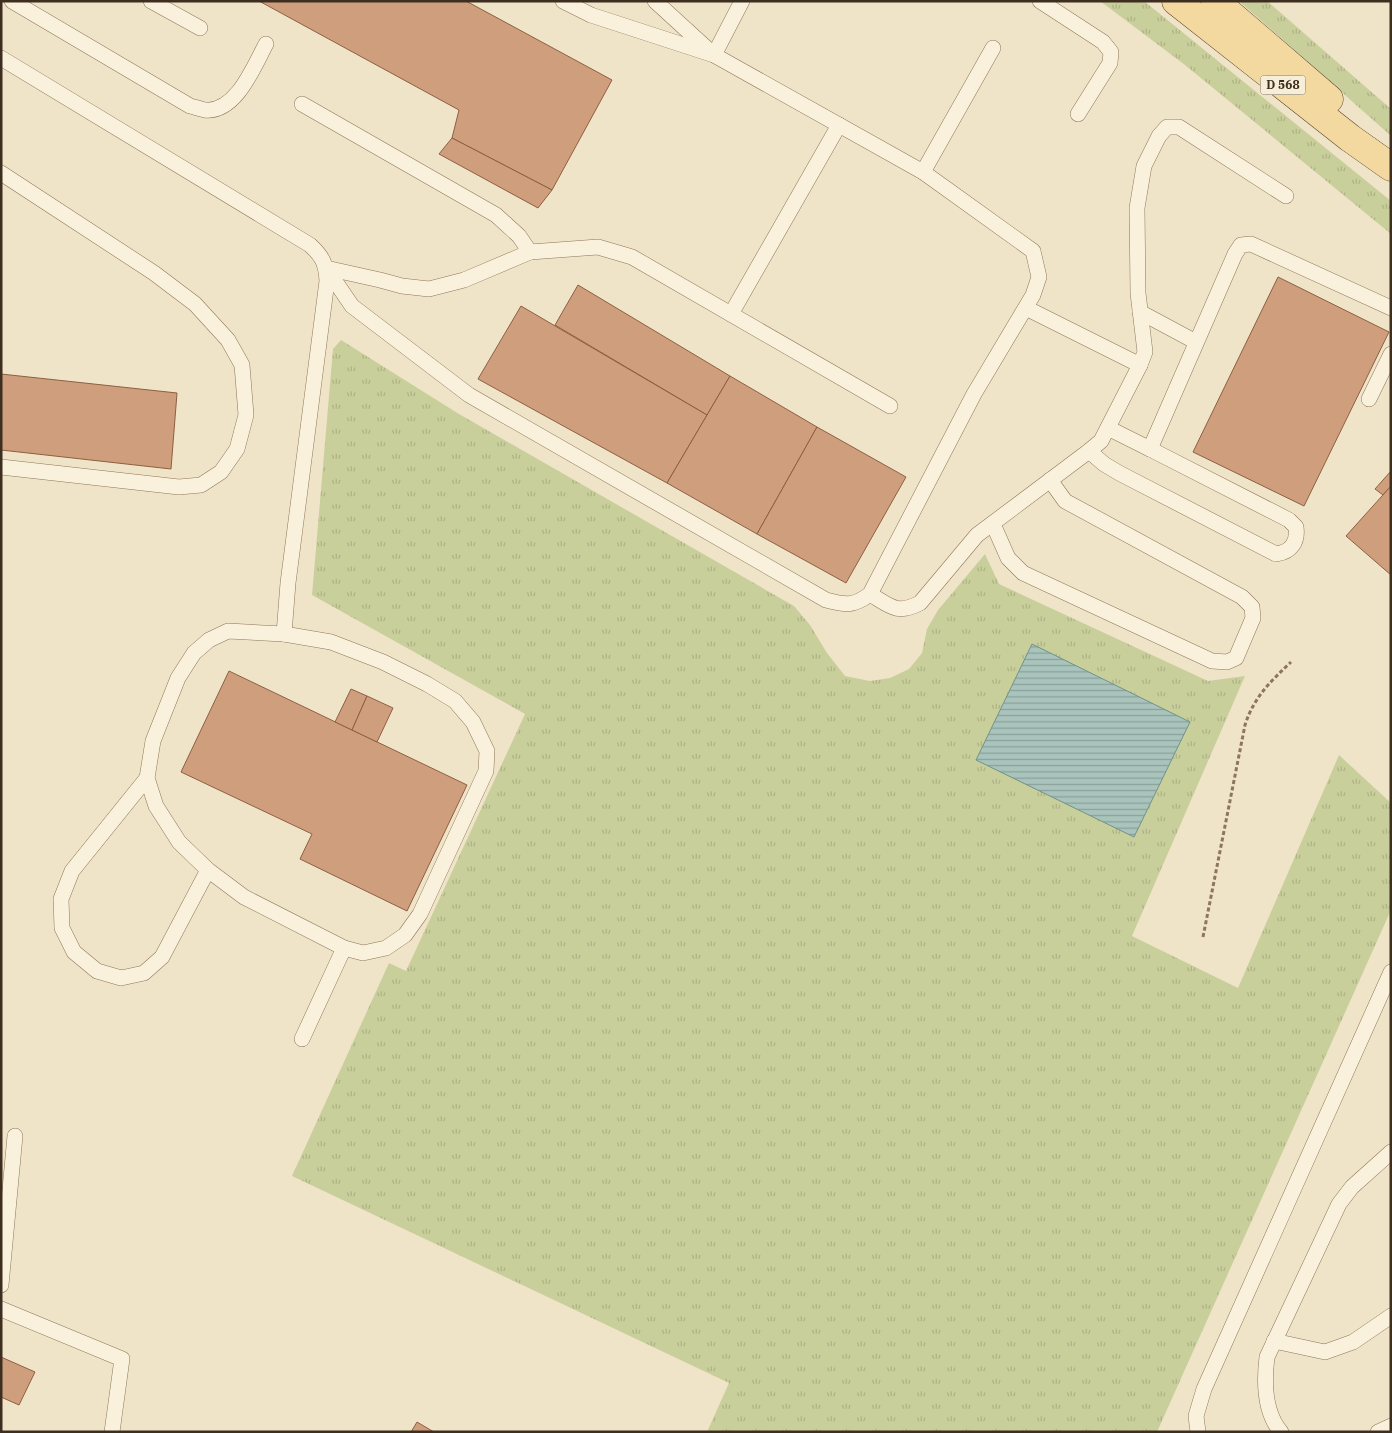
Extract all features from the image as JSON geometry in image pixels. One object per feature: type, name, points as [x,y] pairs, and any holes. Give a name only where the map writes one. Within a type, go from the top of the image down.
[{"type":"main road","name":"D 568","points":[[1176,1],[1350,138],[1391,167]]},
{"type":"main road","name":"D 568","points":[[1215,1],[1354,120],[1391,156]]},
{"type":"lane","points":[[12,1],[190,106],[207,110],[220,107],[241,90],[266,44]]},
{"type":"lane","points":[[151,1],[200,28]]},
{"type":"lane","points":[[1,58],[310,245],[320,254],[326,268],[352,306],[470,395],[826,600],[844,605],[859,602],[870,594],[974,394],[1033,295],[1039,277],[1033,251],[922,172],[714,55],[591,15],[563,1]]},
{"type":"lane","points":[[655,1],[714,55]]},
{"type":"lane","points":[[714,55],[742,1]]},
{"type":"lane","points":[[1040,1],[1102,42],[1111,52],[1110,63],[1078,114]]},
{"type":"lane","points":[[922,172],[993,48]]},
{"type":"lane","points":[[302,104],[496,215],[518,236],[530,252]]},
{"type":"lane","points":[[731,314],[839,125]]},
{"type":"lane","points":[[870,594],[896,610],[909,609],[920,603],[977,535],[1101,441],[1145,352],[1138,293],[1137,208],[1144,166],[1159,136],[1167,127],[1179,127],[1286,196]]},
{"type":"lane","points":[[1,173],[154,273],[195,304],[228,340],[242,365],[246,415],[237,449],[221,472],[200,485],[179,487],[1,467]]},
{"type":"lane","points":[[1150,449],[1234,254],[1241,245],[1251,244],[1391,308]]},
{"type":"lane","points":[[326,268],[402,286],[429,289],[464,280],[530,252],[598,247],[632,256],[890,406]]},
{"type":"lane","points":[[284,634],[288,583],[327,281],[326,268]]},
{"type":"lane","points":[[1026,308],[1140,365]]},
{"type":"lane","points":[[1140,312],[1196,342]]},
{"type":"lane","points":[[1369,400],[1391,354]]},
{"type":"lane","points":[[1089,451],[1104,464],[1119,473],[1276,554],[1285,553],[1292,547],[1297,536],[1296,527],[1289,520],[1108,428]]},
{"type":"lane","points":[[993,524],[1008,558],[1023,573],[1212,661],[1227,662],[1236,658],[1253,618],[1252,607],[1242,597],[1065,502],[1050,480]]},
{"type":"lane","points":[[228,631],[284,634],[331,642],[383,662],[427,684],[455,701],[473,722],[486,752],[486,771],[420,914],[405,935],[386,948],[363,953],[344,948],[244,897],[208,870],[179,842],[156,806],[147,778],[153,741],[178,678],[194,653],[209,640],[228,631]]},
{"type":"lane","points":[[147,778],[72,870],[61,899],[62,928],[74,952],[97,971],[122,978],[144,973],[162,957],[208,870]]},
{"type":"lane","points":[[302,1039],[344,948]]},
{"type":"lane","points":[[1198,1432],[1196,1416],[1204,1389],[1391,972]]},
{"type":"lane","points":[[1,1284],[15,1136]]},
{"type":"lane","points":[[1274,1430],[1265,1373],[1267,1357],[1339,1204],[1352,1187],[1391,1152]]},
{"type":"lane","points":[[1,1309],[122,1359],[112,1432]]},
{"type":"lane","points":[[1274,1341],[1325,1352],[1353,1342],[1391,1316]]},
{"type":"lane","points":[[1378,1432],[1391,1426]]},
{"type":"path","points":[[1204,937],[1247,717],[1258,696],[1291,662]]},
{"type":"green space","points":[[1100,1],[1144,1],[1391,201],[1391,234],[1185,65]]},
{"type":"green space","points":[[1239,1],[1267,1],[1391,109],[1391,136]]},
{"type":"green space","points":[[341,340],[459,414],[794,606],[810,625],[827,653],[845,676],[870,681],[890,678],[909,669],[922,653],[927,629],[938,610],[985,554],[999,584],[1208,681],[1245,676],[1132,936],[1238,988],[1339,755],[1391,803],[1391,910],[1157,1432],[707,1432],[729,1383],[292,1176],[389,963],[406,971],[525,714],[312,595],[333,349]]},
{"type":"water","points":[[1032,644],[1190,722],[1134,837],[976,760]]},
{"type":"building","points":[[259,1],[466,1],[612,80],[552,190],[452,138],[459,110]]},
{"type":"building","points":[[452,138],[552,190],[538,208],[439,154]]},
{"type":"building","points":[[1278,277],[1389,332],[1304,506],[1193,452]]},
{"type":"building","points":[[578,285],[730,376],[707,415],[555,325]]},
{"type":"building","points":[[521,306],[707,415],[667,483],[478,379]]},
{"type":"building","points":[[1,374],[177,393],[171,469],[1,450]]},
{"type":"building","points":[[730,376],[817,427],[757,534],[667,483]]},
{"type":"building","points":[[817,427],[906,477],[846,583],[757,534]]},
{"type":"building","points":[[1391,471],[1391,486],[1383,495],[1375,489]]},
{"type":"building","points":[[1391,486],[1391,575],[1346,536]]},
{"type":"building","points":[[229,671],[467,785],[407,911],[300,859],[312,834],[181,772]]},
{"type":"building","points":[[351,689],[367,696],[352,730],[335,722]]},
{"type":"building","points":[[367,696],[393,708],[377,742],[352,730]]},
{"type":"building","points":[[1,1357],[35,1372],[19,1405],[1,1397]]},
{"type":"building","points":[[417,1422],[434,1432],[411,1432]]}]
